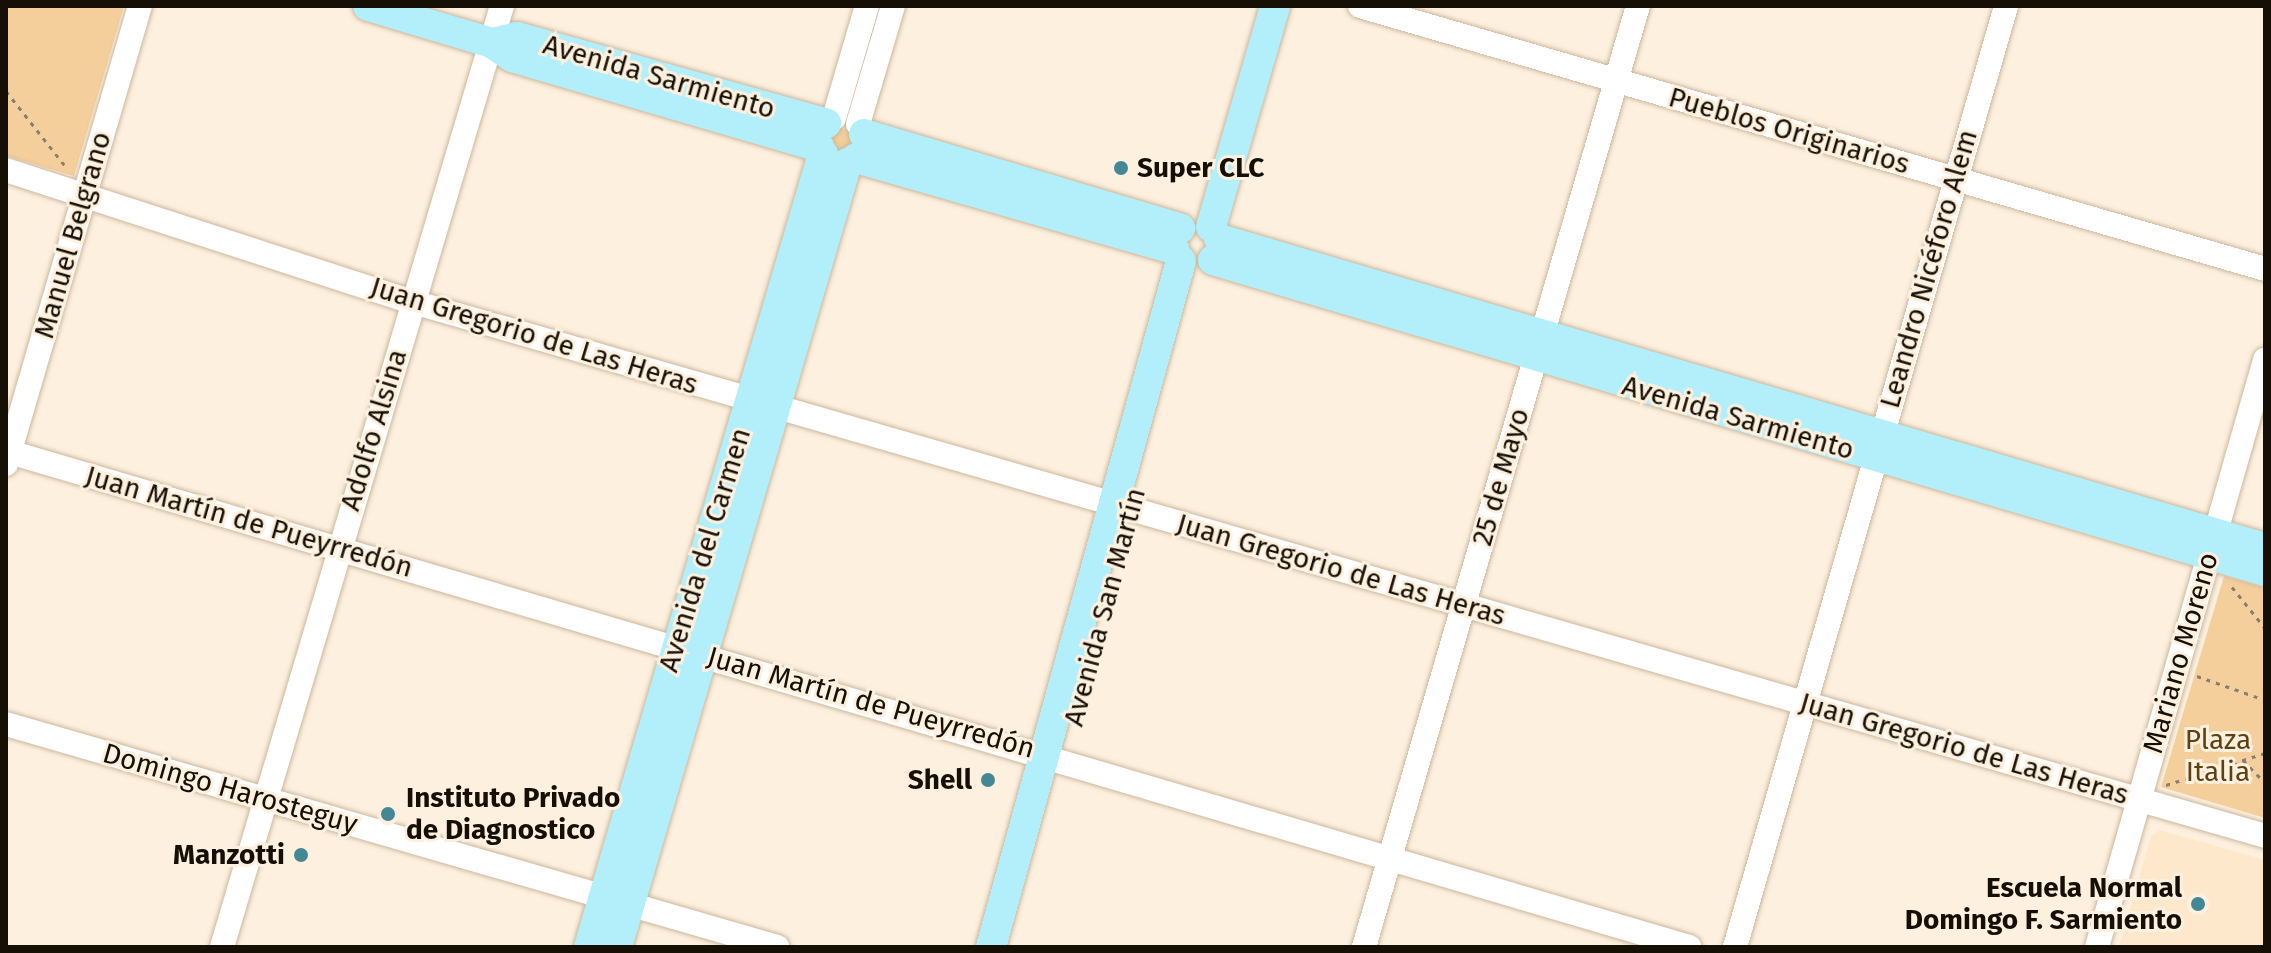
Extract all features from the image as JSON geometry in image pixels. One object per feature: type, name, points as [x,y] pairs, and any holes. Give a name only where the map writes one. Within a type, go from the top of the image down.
[{"type":"main road","name":"Avenida Sarmiento","points":[[368,6],[492,43],[517,37],[841,140],[1877,447],[2265,571]]},
{"type":"main road","name":"Avenida San Martín","points":[[1007,947],[1054,757],[1196,244],[1254,6]]},
{"type":"main road","name":"Avenida San Martín","points":[[1196,244],[1275,6]]},
{"type":"main road","name":"Avenida del Carmen","points":[[589,947],[617,901],[841,140]]},
{"type":"main road","name":"Avenida Sarmiento","points":[[2216,555],[2265,548]]},
{"type":"main road","points":[[991,947],[1054,757]]},
{"type":"main road","name":"Avenida del Carmen","points":[[617,901],[617,947]]},
{"type":"street","name":"Manuel Belgrano","points":[[7,456],[140,6]]},
{"type":"street","name":"Adolfo Alsina","points":[[222,947],[338,548],[502,6]]},
{"type":"street","name":"Avenida del Carmen","points":[[841,140],[867,6]]},
{"type":"street","name":"Avenida del Carmen","points":[[841,140],[893,6]]},
{"type":"street","name":"Pueblos Originarios","points":[[1360,6],[2265,269]]},
{"type":"street","name":"25 de Mayo","points":[[1364,947],[1638,6]]},
{"type":"street","name":"Leandro Nicéforo Alem","points":[[1735,947],[2006,6]]},
{"type":"street","name":"Juan Gregorio de Las Heras","points":[[6,170],[85,193],[413,302],[1803,703],[2150,793],[2265,836]]},
{"type":"street","name":"Mariano Moreno","points":[[2097,947],[2150,793],[2216,555],[2265,360]]},
{"type":"street","name":"Juan Martín de Pueyrredón","points":[[7,456],[689,650],[1391,855],[1689,947]]},
{"type":"street","name":"Domingo Harosteguy","points":[[6,724],[777,947]]},
{"type":"path","points":[[6,91],[85,193]]},
{"type":"path","points":[[2216,555],[2265,628]]},
{"type":"path","points":[[2194,675],[2265,700]]},
{"type":"path","points":[[2150,793],[2265,753]]},
{"type":"path","points":[[2243,760],[2265,783]]},
{"type":"shaded area","name":"Escuela Normal Domingo F. Sarmiento","points":[[2160,830],[2265,860],[2265,947],[2119,947],[2151,836]]},
{"type":"green space","points":[[6,6],[124,6],[74,176],[6,156]]},
{"type":"green space","points":[[842,129],[853,140],[842,151],[831,140]]},
{"type":"green space","name":"Plaza Italia","points":[[2224,576],[2265,588],[2265,818],[2161,787]]},
{"type":"place","name":"Super CLC","points":[[1121,168]]},
{"type":"place","name":"Shell","points":[[988,780]]},
{"type":"place","name":"Instituto Privado de Diagnostico","points":[[388,814]]},
{"type":"place","name":"Manzotti","points":[[301,855]]},
{"type":"place","name":"Escuela Normal Domingo F. Sarmiento","points":[[2198,904]]}]
